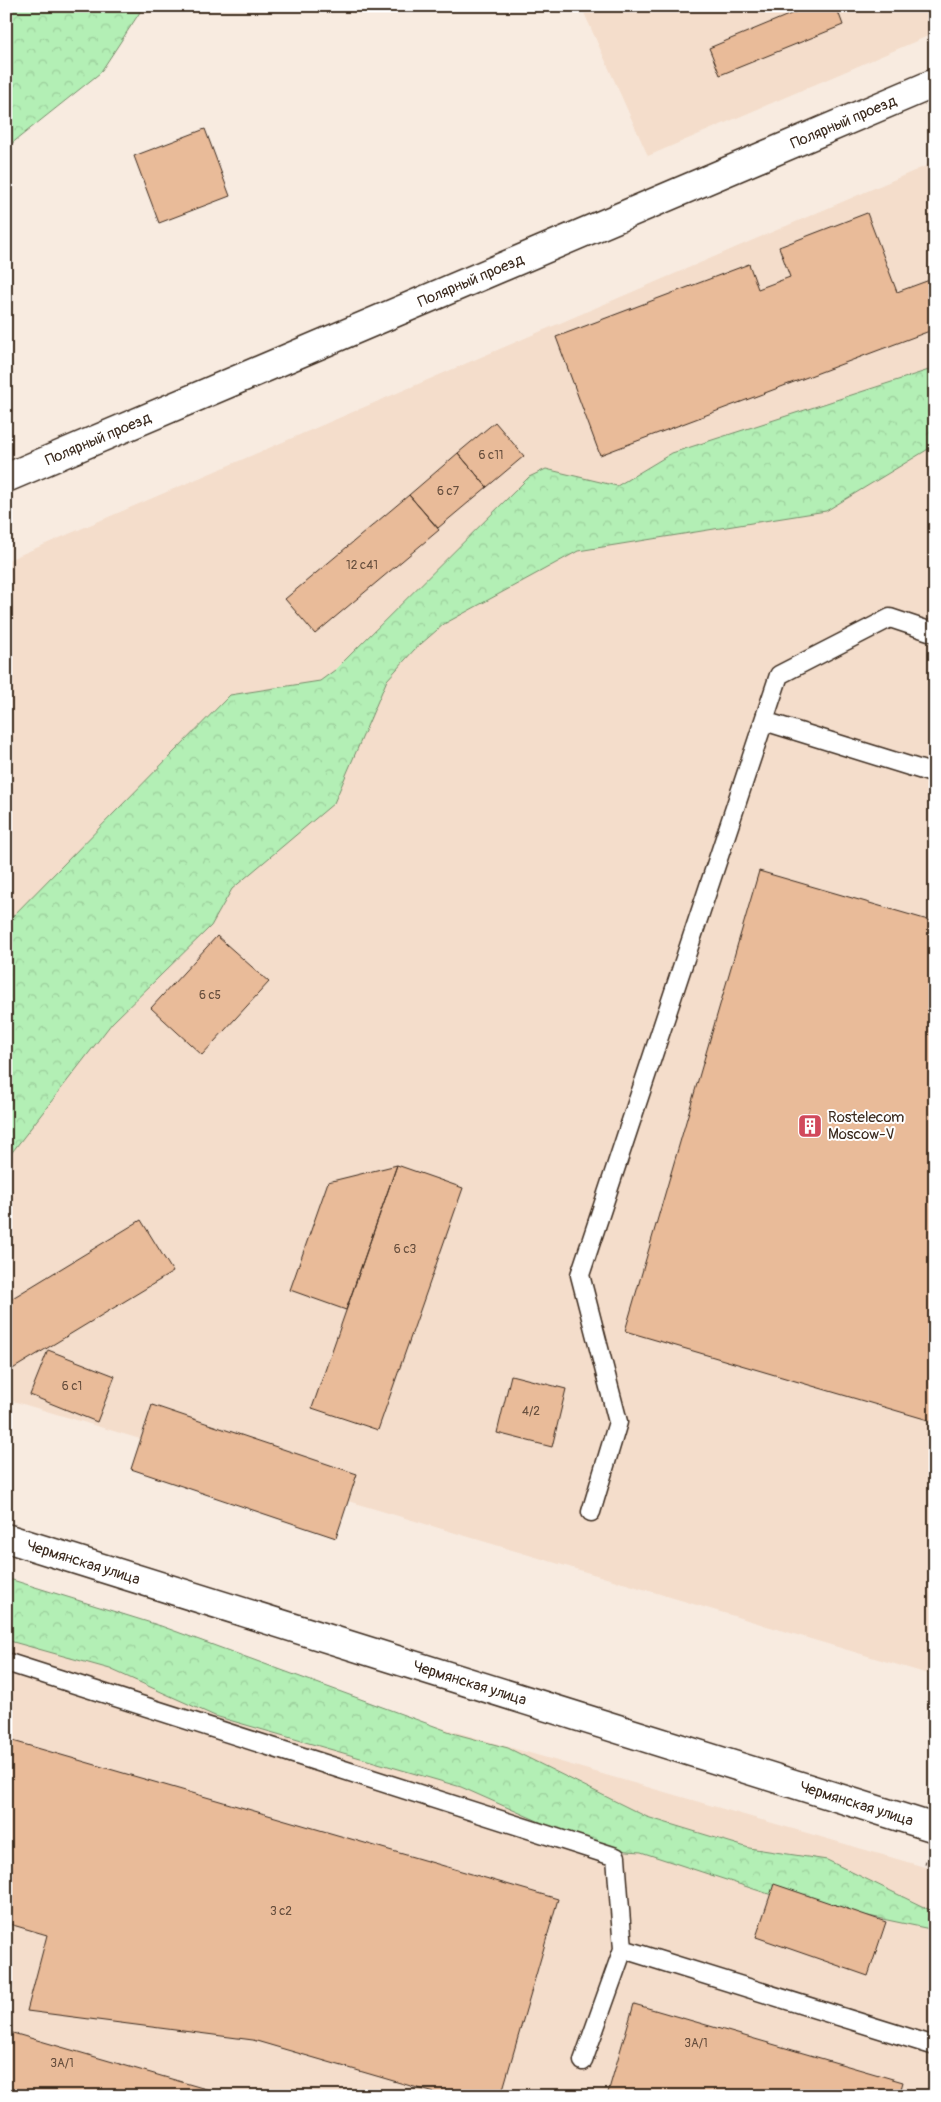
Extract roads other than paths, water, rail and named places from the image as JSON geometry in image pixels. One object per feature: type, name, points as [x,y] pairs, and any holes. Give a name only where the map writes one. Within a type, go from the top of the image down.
[{"type":"street","name":"Полярный проезд","points":[[6,478],[935,83]]},
{"type":"street","name":"Чермянская улица","points":[[6,1538],[935,1828]]},
{"type":"lane","points":[[591,1512],[618,1422],[580,1275],[779,675],[890,618],[935,633]]},
{"type":"lane","points":[[764,721],[935,774]]},
{"type":"lane","points":[[6,1662],[616,1857],[623,1949],[583,2061]]},
{"type":"lane","points":[[623,1949],[935,2046]]},
{"type":"place","name":"Rostelecom Moscow-V","points":[[810,1126]]}]
